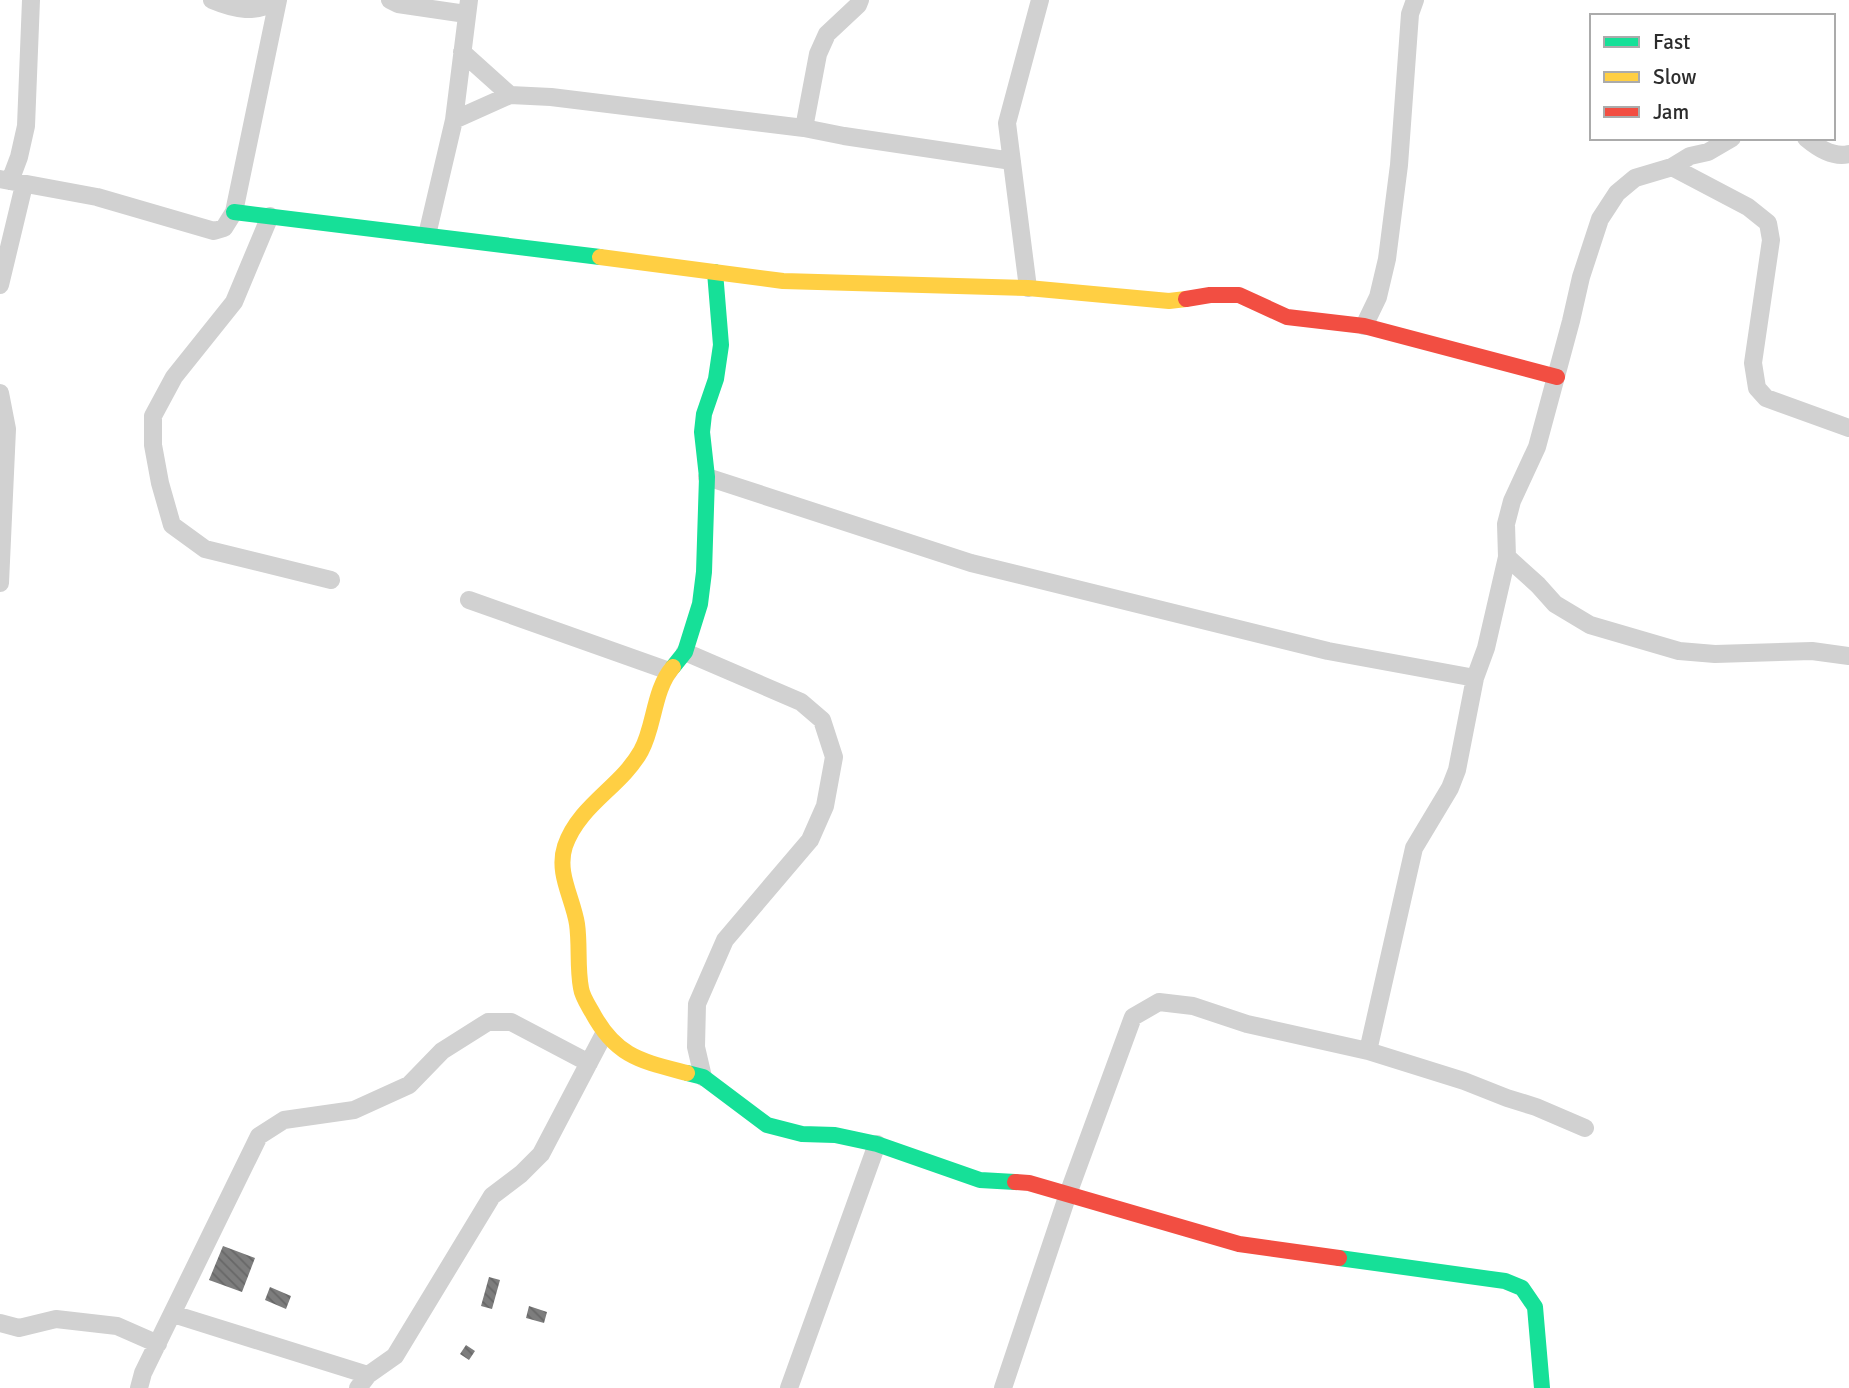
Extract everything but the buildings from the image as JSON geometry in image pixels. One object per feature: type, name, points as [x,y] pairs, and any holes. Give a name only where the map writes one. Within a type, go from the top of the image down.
[{"type":"street","points":[[0,285],[11,182],[26,126],[31,0]]},
{"type":"street","points":[[11,182],[97,197],[214,231],[224,228],[233,212],[272,2],[244,10],[229,8],[212,0]]},
{"type":"street","points":[[390,0],[398,4],[467,7],[454,120],[427,235]]},
{"type":"street","points":[[804,128],[818,54],[827,34],[860,0]]},
{"type":"street","points":[[1028,288],[1007,123],[1041,0]]},
{"type":"street","points":[[1364,326],[1378,297],[1387,258],[1399,165],[1410,14],[1415,0]]},
{"type":"street","points":[[462,52],[510,94]]},
{"type":"street","points":[[454,120],[510,94],[551,97],[804,128],[1012,161]]},
{"type":"street","points":[[1368,1051],[1414,848],[1450,788],[1457,770],[1475,678],[1486,648],[1507,557],[1506,524],[1512,501],[1537,447],[1581,277],[1600,219],[1616,193],[1635,178],[1672,167],[1690,156],[1708,152],[1729,140]]},
{"type":"street","points":[[1808,140],[1818,149],[1842,156],[1849,154]]},
{"type":"street","points":[[1672,167],[1748,207],[1768,223],[1771,240],[1753,363],[1757,388],[1766,398],[1849,428]]},
{"type":"street","points":[[233,212],[783,281],[1028,288],[1170,301],[1210,295],[1239,295],[1287,317],[1364,326],[1557,377]]},
{"type":"street","points":[[270,216],[234,302],[174,377],[153,415],[153,445],[172,525],[205,550],[331,580]]},
{"type":"street","points":[[715,272],[721,345],[716,379],[702,432],[707,477],[704,572],[700,604],[685,652],[668,671],[651,717],[649,737],[638,757],[621,779],[596,799],[572,830],[564,848],[562,870],[577,922],[581,991],[604,1034],[638,1060],[703,1077],[767,1125],[802,1134],[835,1135],[877,1144],[980,1180],[1029,1182],[1239,1244],[1505,1281],[1522,1288],[1535,1307],[1542,1388]]},
{"type":"street","points":[[0,393],[8,429],[0,583]]},
{"type":"street","points":[[707,477],[971,563],[1328,651],[1475,678]]},
{"type":"street","points":[[1507,557],[1555,604],[1590,625],[1679,651],[1715,654],[1812,651],[1849,656]]},
{"type":"street","points":[[470,600],[668,671]]},
{"type":"street","points":[[685,652],[801,702],[822,720],[834,757],[825,806],[810,840],[725,940],[697,1004],[696,1047],[703,1077]]},
{"type":"street","points":[[1003,1388],[1068,1194],[1133,1017],[1159,1002],[1193,1006],[1247,1024],[1368,1051],[1464,1081],[1585,1128]]},
{"type":"street","points":[[139,1388],[143,1373],[258,1136],[284,1120],[354,1110],[409,1085],[442,1051],[488,1022],[511,1022],[589,1063]]},
{"type":"street","points":[[173,1314],[363,1381],[395,1356],[492,1196],[521,1174],[541,1154],[604,1034]]},
{"type":"street","points":[[789,1388],[877,1144]]},
{"type":"street","points":[[0,1323],[19,1328],[56,1319],[117,1326],[158,1344]]},
{"type":"traffic: fast","points":[[234,212],[600,257]]},
{"type":"traffic: fast","points":[[673,667],[685,652],[700,604],[704,572],[707,477],[702,432],[704,414],[716,379],[721,345],[715,272]]},
{"type":"traffic: fast","points":[[687,1073],[703,1077],[767,1125],[802,1134],[835,1135],[877,1144],[980,1180],[1015,1182]]},
{"type":"traffic: fast","points":[[1339,1258],[1505,1281],[1522,1288],[1535,1307],[1542,1388]]},
{"type":"traffic: slow","points":[[600,257],[783,281],[1028,288],[1169,301],[1186,299]]},
{"type":"traffic: slow","points":[[673,667],[662,686],[641,751],[633,764],[590,807],[571,832],[565,846],[563,866],[577,924],[582,991],[592,1012],[610,1039],[620,1048],[656,1065],[687,1073]]},
{"type":"traffic: jam","points":[[1186,299],[1210,295],[1239,295],[1287,317],[1364,326],[1557,377]]},
{"type":"traffic: jam","points":[[1015,1182],[1029,1183],[1239,1244],[1339,1258]]}]
